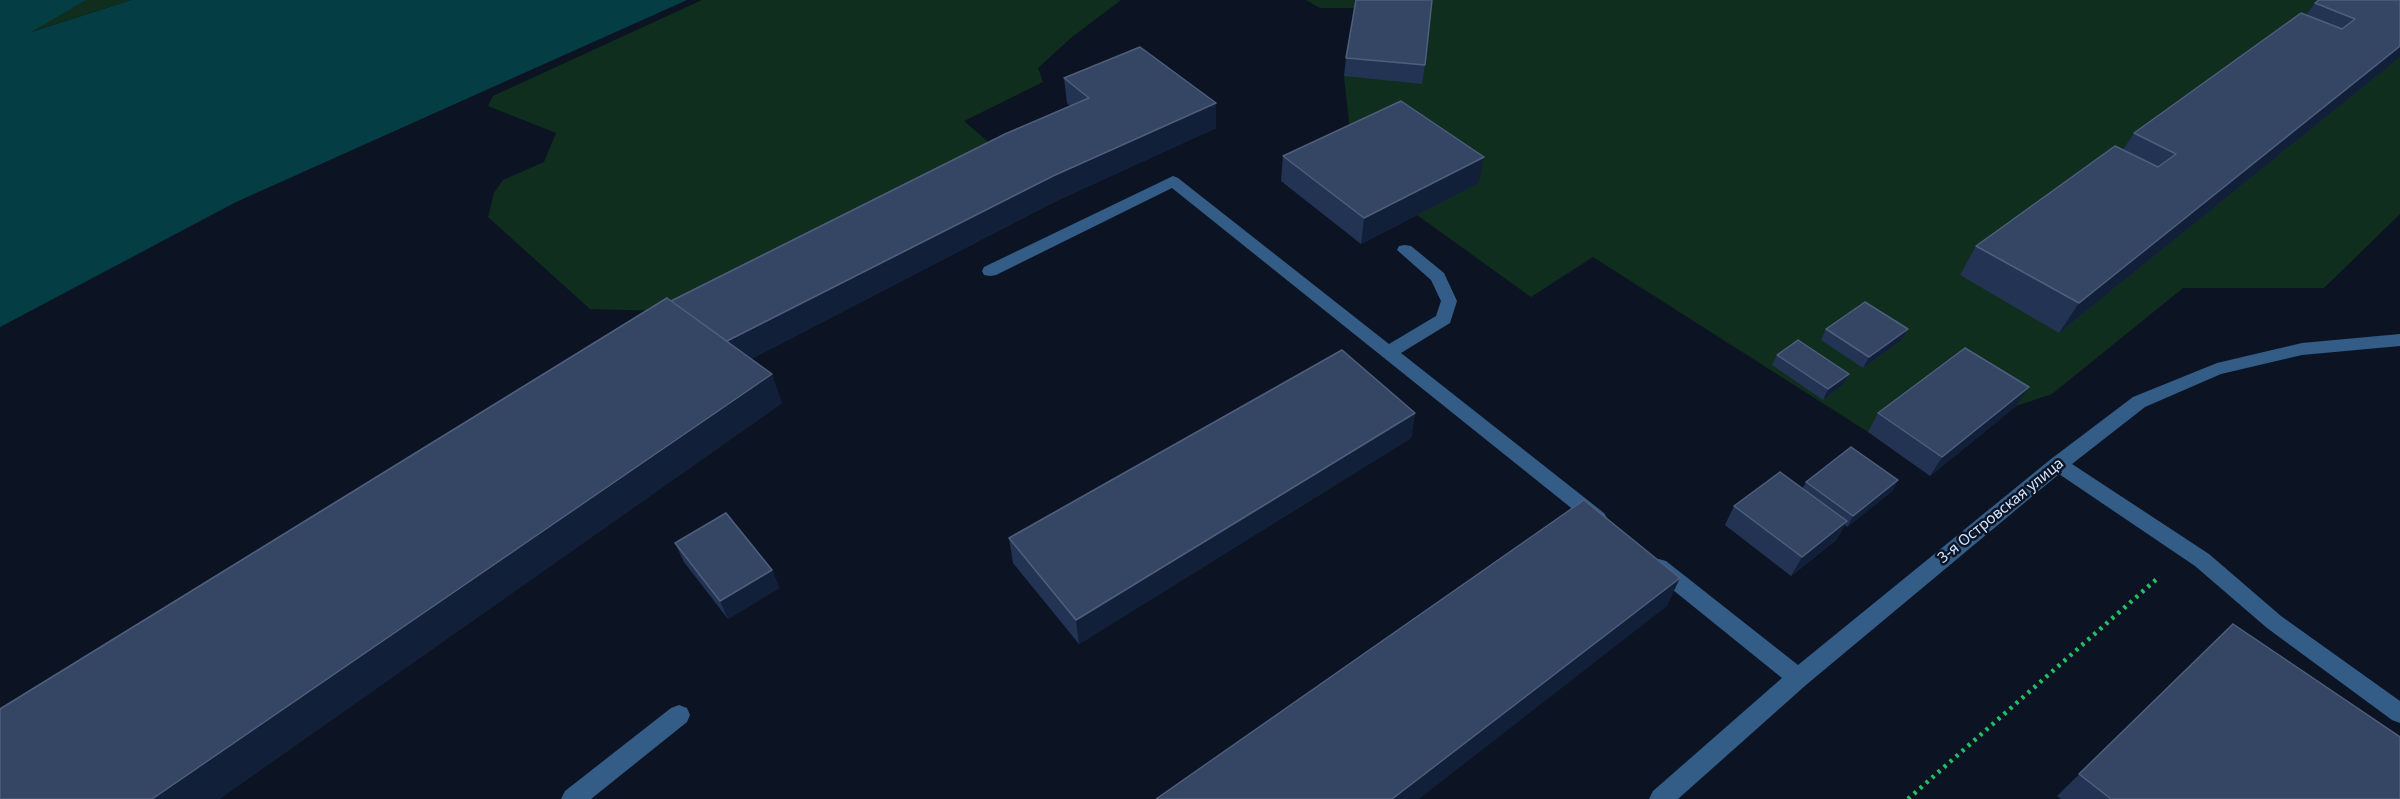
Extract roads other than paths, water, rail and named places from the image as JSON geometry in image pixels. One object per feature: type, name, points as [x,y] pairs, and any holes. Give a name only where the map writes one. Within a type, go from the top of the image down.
[{"type":"street","points":[[990,271],[1173,181],[1612,530]]},
{"type":"street","points":[[1389,352],[1444,319],[1449,301],[1438,277],[1405,250]]},
{"type":"street","name":"3-я Островская улица","points":[[1661,799],[1798,678],[2058,464],[2139,402],[2217,369],[2302,349],[2400,340]]},
{"type":"street","points":[[2058,464],[2188,550],[2274,622],[2400,713]]},
{"type":"street","points":[[1649,560],[1798,678]]},
{"type":"street","points":[[573,799],[679,716]]}]
